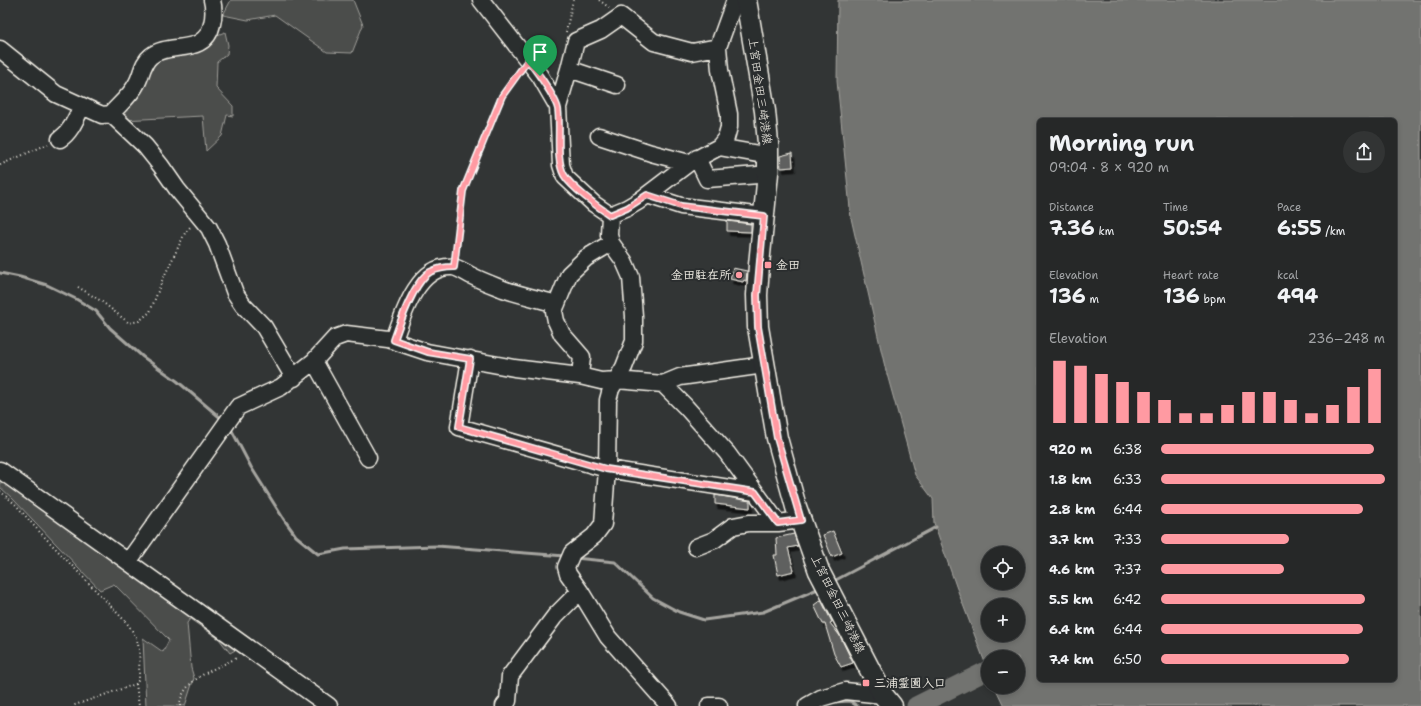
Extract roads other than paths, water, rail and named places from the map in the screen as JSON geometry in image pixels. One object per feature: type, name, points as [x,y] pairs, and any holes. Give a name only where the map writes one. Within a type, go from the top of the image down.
[{"type":"main road","name":"上宮田金田三崎港線","points":[[746,0],[765,111],[768,164],[757,295],[758,327],[777,438],[801,520],[826,585],[887,701]]},
{"type":"street","points":[[0,49],[56,94],[102,115],[111,114],[131,93],[138,83],[142,68],[151,56],[157,52],[200,43],[207,37],[212,28],[214,17],[214,6],[212,0]]},
{"type":"street","points":[[482,0],[540,76],[558,107]]},
{"type":"street","points":[[610,215],[627,208],[647,195],[693,160],[719,147],[726,138],[729,127],[729,114],[720,70],[718,46],[735,0]]},
{"type":"street","points":[[610,215],[594,204],[570,182],[562,171],[560,159],[558,107],[576,41],[601,30],[621,16],[654,42],[692,52],[718,46]]},
{"type":"street","points":[[569,69],[617,85]]},
{"type":"street","points":[[62,138],[69,131],[82,106]]},
{"type":"street","points":[[111,114],[145,146],[177,189],[209,228],[217,244],[235,293],[243,305],[264,327],[294,378]]},
{"type":"street","points":[[599,136],[651,153],[693,160],[707,180],[758,175],[768,164],[719,147]]},
{"type":"street","points":[[647,195],[681,206],[764,216]]},
{"type":"street","points":[[610,215],[609,235],[611,243],[624,261],[631,277],[634,341],[611,390],[608,400],[603,524],[594,536],[572,554],[566,567],[568,574],[608,637],[669,706]]},
{"type":"street","points":[[580,376],[582,357],[562,334],[556,321],[554,311],[569,274],[586,258],[611,243]]},
{"type":"street","points":[[394,340],[404,313],[421,281],[429,273],[442,268],[454,267],[504,290],[556,304]]},
{"type":"street","points":[[128,562],[238,407],[252,399],[281,387],[314,361],[335,338],[346,334],[394,340],[428,352],[514,368],[580,376],[601,381],[617,380],[663,384],[680,377],[764,365]]},
{"type":"street","points":[[470,359],[459,427],[606,469],[755,492]]},
{"type":"street","points":[[314,361],[368,458]]},
{"type":"street","points":[[663,384],[727,453],[778,523]]},
{"type":"street","points":[[0,470],[329,706]]},
{"type":"street","points":[[696,547],[714,540],[733,526],[749,523],[778,523],[801,520]]},
{"type":"street","points":[[504,706],[508,701],[510,676],[555,616],[580,591]]},
{"type":"street","points":[[807,706],[823,702],[845,691],[887,701]]},
{"type":"street","points":[[709,706],[719,706]]},
{"type":"waterway","points":[[0,273],[47,285],[76,299],[96,311],[110,328],[143,357],[177,381],[223,420]]},
{"type":"waterway","points":[[230,427],[251,467],[283,518],[296,536],[318,554],[345,549],[437,546],[565,556]]},
{"type":"waterway","points":[[832,582],[936,527]]},
{"type":"waterway","points":[[575,558],[615,562],[653,598],[679,612],[704,620],[763,612],[820,588]]},
{"type":"waterway","points":[[916,706],[981,674]]},
{"type":"waterway","points":[[834,702],[850,701],[857,706]]},
{"type":"place","name":"金田","points":[[768,265]]},
{"type":"place","name":"金田駐在所","points":[[739,275]]},
{"type":"place","name":"三浦霊園入口","points":[[866,683]]}]
